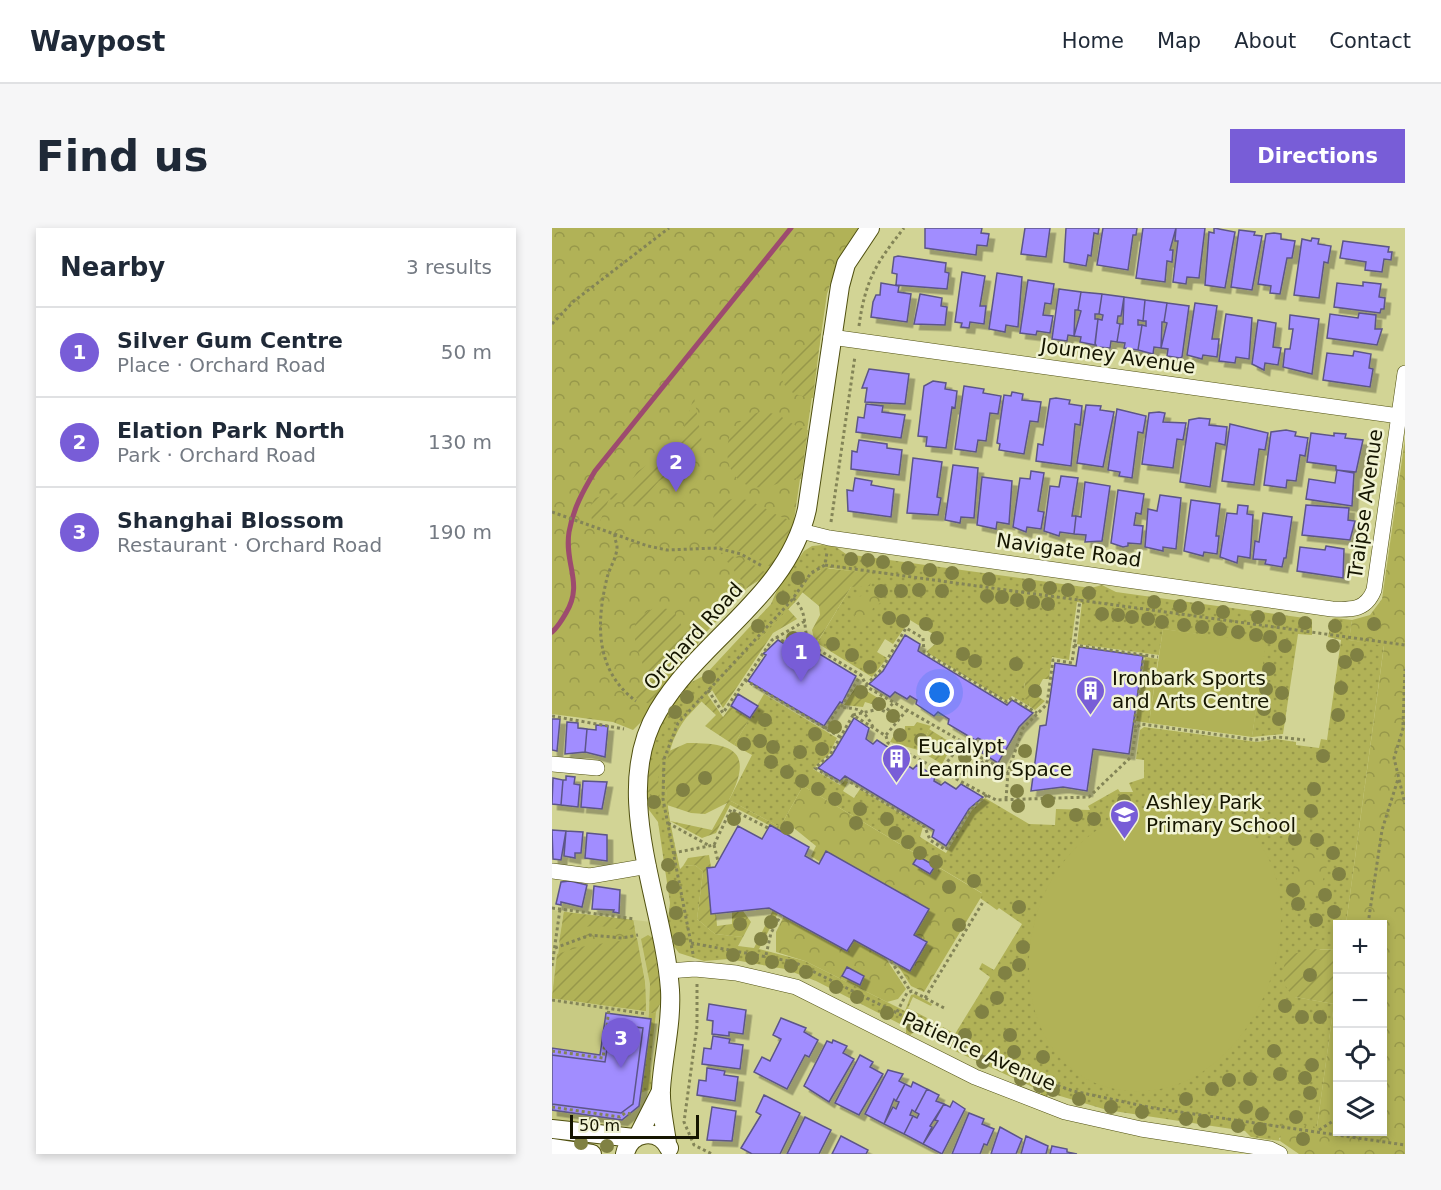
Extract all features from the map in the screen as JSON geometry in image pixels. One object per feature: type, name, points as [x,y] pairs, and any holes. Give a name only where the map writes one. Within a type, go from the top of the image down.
[{"type":"street","name":"Orchard Road","points":[[625,1154],[636,1137],[656,1118],[670,1012],[668,971],[638,814],[637,780],[640,751],[650,726],[676,684],[776,577],[792,552],[801,531],[835,306],[846,264],[870,228]]},
{"type":"street","name":"Journey Avenue","points":[[831,337],[1399,416]]},
{"type":"street","name":"Traipse Avenue","points":[[1332,609],[1357,608],[1370,598],[1374,590],[1405,373]]},
{"type":"street","name":"Navigate Road","points":[[801,531],[829,538],[1332,609]]},
{"type":"street","points":[[552,764],[597,768]]},
{"type":"street","points":[[552,871],[590,876],[648,866]]},
{"type":"street","name":"Patience Avenue","points":[[668,971],[695,969],[760,976],[796,987],[975,1077],[1065,1112],[1131,1128],[1259,1147],[1280,1154]]},
{"type":"street","points":[[656,1118],[671,1150]]},
{"type":"street","points":[[552,1128],[636,1137],[654,1135],[671,1150]]},
{"type":"street","points":[[552,1148],[592,1154]]},
{"type":"path","points":[[552,324],[574,301],[669,228]]},
{"type":"path","points":[[825,565],[867,282],[881,258],[904,228]]},
{"type":"path","points":[[552,512],[660,549],[702,547],[729,551],[753,560],[776,577]]},
{"type":"path","points":[[615,534],[617,547],[606,584],[601,645],[610,671],[636,700]]},
{"type":"path","points":[[712,1154],[694,1144],[684,1122],[697,1026],[698,990],[662,778],[666,750],[678,723],[793,598],[811,573],[825,565],[1405,645]]},
{"type":"path","points":[[793,598],[802,608],[808,639],[817,649],[861,675],[866,685],[893,703],[963,742],[986,760],[1008,772]]},
{"type":"path","points":[[1006,800],[1008,772],[1023,728],[1047,704],[1053,660],[1072,663],[1080,599]]},
{"type":"path","points":[[708,689],[723,713],[776,637],[806,621]]},
{"type":"path","points":[[866,685],[881,670],[906,628],[923,638],[924,652],[1007,702],[1012,698],[1037,713]]},
{"type":"path","points":[[776,637],[811,658],[817,649]]},
{"type":"path","points":[[1074,645],[1158,657]]},
{"type":"path","points":[[853,715],[886,736],[888,743],[996,800],[1089,797],[1132,756],[1144,655]]},
{"type":"path","points":[[1402,727],[1405,669]]},
{"type":"path","points":[[825,729],[861,675]]},
{"type":"path","points":[[745,680],[840,737]]},
{"type":"path","points":[[893,703],[886,712],[879,709],[853,715],[830,755],[815,768],[840,783],[845,779],[925,826],[930,840],[946,850],[971,809],[987,795]]},
{"type":"path","points":[[841,707],[856,708],[865,712],[874,728]]},
{"type":"path","points":[[886,736],[906,711]]},
{"type":"path","points":[[552,716],[624,729]]},
{"type":"path","points":[[1405,722],[1394,753],[1405,804]]},
{"type":"path","points":[[1136,728],[1141,724],[1256,740],[1278,737],[1305,740]]},
{"type":"path","points":[[940,771],[963,742]]},
{"type":"path","points":[[953,779],[986,760]]},
{"type":"path","points":[[1369,920],[1382,830],[1398,779]]},
{"type":"path","points":[[712,846],[731,809],[768,828]]},
{"type":"path","points":[[668,823],[712,846],[718,861]]},
{"type":"path","points":[[673,853],[712,846]]},
{"type":"path","points":[[925,998],[983,902]]},
{"type":"path","points":[[552,908],[635,919]]},
{"type":"path","points":[[552,966],[560,909]]},
{"type":"path","points":[[766,955],[771,933],[782,915]]},
{"type":"path","points":[[555,948],[590,935],[622,938],[638,935]]},
{"type":"path","points":[[691,943],[766,955],[811,969],[1004,1066],[1073,1091],[1153,1108],[1405,1145]]},
{"type":"path","points":[[891,961],[910,992],[946,1009]]},
{"type":"path","points":[[897,1012],[910,992]]},
{"type":"path","points":[[552,1000],[647,1014]]},
{"type":"path","points":[[552,1051],[603,1058],[609,1008]]},
{"type":"path","points":[[552,1107],[620,1117],[625,1113],[684,1122]]},
{"type":"path","points":[[1318,1131],[1333,1121]]},
{"type":"shaded area","points":[[552,910],[651,922],[662,994],[661,1016],[653,1085],[635,1127],[552,1124]]},
{"type":"green space","points":[[552,228],[858,228],[839,257],[827,294],[793,527],[766,576],[749,586],[698,641],[694,653],[668,679],[642,721],[633,730],[613,722],[552,714]]},
{"type":"green space","points":[[822,325],[813,398],[790,391],[784,384],[782,375],[789,360],[812,339]]},
{"type":"green space","points":[[694,397],[703,448],[695,458],[659,481],[636,507],[609,499],[599,524],[592,521],[590,507],[595,498],[613,493],[623,494],[637,472],[679,442]]},
{"type":"green space","points":[[759,412],[775,414],[808,430],[801,479],[756,487],[747,485],[734,474],[728,458],[729,438],[741,421]]},
{"type":"green space","points":[[1405,439],[1405,1154],[1299,1154],[1280,1141],[1282,1122],[1317,1127],[1333,1011],[1333,1136],[1387,1136],[1387,920],[1347,920],[1384,646],[1349,640],[1352,620],[1370,615],[1382,599]]},
{"type":"green space","points":[[737,498],[745,499],[794,521],[790,536],[772,568],[748,553],[715,545],[714,514],[721,504]]},
{"type":"green space","points":[[812,546],[836,547],[846,554],[1091,588],[1102,585],[1116,592],[1312,619],[1312,635],[1298,634],[1283,734],[1252,737],[1265,644],[1163,629],[1159,655],[1077,644],[1082,603],[1077,602],[1069,660],[1052,657],[1050,670],[1035,669],[1031,673],[1025,684],[1029,706],[1012,696],[1006,701],[926,652],[935,644],[933,634],[910,620],[893,644],[885,639],[877,652],[887,658],[872,677],[817,643],[851,587],[872,574],[830,568],[819,571],[796,601],[686,718],[676,735],[669,754],[666,792],[680,869],[683,866],[695,865],[703,872],[697,919],[715,934],[743,937],[738,946],[754,948],[773,910],[778,913],[759,949],[805,961],[905,1011],[911,995],[915,994],[932,1004],[931,1006],[913,997],[908,1008],[927,1018],[922,1027],[910,1035],[906,1033],[906,1027],[816,981],[785,969],[729,959],[704,961],[679,953],[673,945],[668,919],[670,903],[658,822],[646,806],[647,768],[654,738],[667,712],[688,684],[705,675],[771,604],[778,588],[804,551]]},
{"type":"green space","points":[[720,552],[749,562],[768,574],[747,588]]},
{"type":"green space","points":[[824,568],[872,573],[870,586],[851,587],[818,641],[814,639],[812,630],[820,615],[819,606],[802,592],[815,574]]},
{"type":"green space","points":[[876,590],[881,592],[883,601],[873,608],[868,624],[859,624],[850,606],[851,600]]},
{"type":"green space","points":[[657,607],[673,610],[683,628],[701,637],[694,653],[668,679],[651,704],[640,701],[630,693],[646,678],[634,629],[637,621],[645,613]]},
{"type":"green space","points":[[788,609],[797,619],[773,633],[723,708],[712,690]]},
{"type":"green space","points":[[1332,619],[1352,620],[1349,640],[1384,645],[1347,920],[1333,920],[1333,950],[1320,949],[1295,997],[1333,1004],[1317,1127],[1279,1138],[1280,1141],[1251,1137],[1245,1131],[1107,1110],[1050,1093],[1045,1098],[1041,1097],[1041,1091],[938,1043],[943,1027],[955,1034],[990,977],[979,969],[982,963],[994,970],[1022,924],[980,898],[982,893],[803,786],[780,827],[729,800],[752,755],[734,745],[764,694],[837,738],[829,754],[813,769],[840,785],[845,780],[848,782],[843,791],[854,798],[860,789],[923,827],[920,837],[946,853],[972,810],[985,798],[1029,824],[1055,825],[1056,809],[1090,810],[1088,806],[1118,789],[1120,792],[1133,792],[1129,783],[1144,778],[1144,760],[1136,759],[1140,730],[1144,727],[1257,742],[1276,739],[1319,748],[1321,739],[1327,740],[1341,640],[1328,637]]},
{"type":"green space","points":[[1163,629],[1266,643],[1252,737],[1149,723]]},
{"type":"green space","points":[[1145,657],[1158,659],[1149,723],[1136,721]]},
{"type":"green space","points":[[1034,669],[1050,670],[1049,679],[1043,679],[1037,696],[1045,701],[1035,710],[1029,706],[1030,702],[1019,695],[1024,691],[1026,675]]},
{"type":"green space","points":[[857,685],[886,703],[885,708],[865,702],[863,707],[844,705]]},
{"type":"green space","points":[[707,694],[723,717],[731,706],[750,718],[734,745],[705,726],[716,715],[701,701]]},
{"type":"green space","points":[[917,722],[931,726],[918,750],[890,742],[894,735],[904,740],[905,726],[914,726]]},
{"type":"green space","points":[[929,729],[953,744],[942,764],[918,750],[921,744],[917,739],[921,735],[926,736]]},
{"type":"green space","points":[[687,743],[717,745],[735,753],[739,760],[740,770],[729,800],[780,827],[784,820],[793,827],[788,835],[730,805],[716,833],[702,838],[670,821],[712,830],[727,803],[705,814],[691,813],[667,805],[665,773],[669,751]]},
{"type":"green space","points":[[661,755],[658,778],[660,801],[645,790],[648,763]]},
{"type":"green space","points":[[803,786],[983,894],[924,992],[911,986],[897,964],[910,971],[926,942],[914,935],[929,909],[826,852],[820,862],[811,856],[816,846],[784,820]]},
{"type":"green space","points":[[1169,806],[1225,816],[1261,846],[1279,891],[1279,943],[1264,996],[1236,1042],[1195,1076],[1144,1091],[1091,1081],[1054,1051],[1034,1007],[1029,956],[1041,903],[1068,857],[1111,822]]},
{"type":"green space","points":[[1303,846],[1318,850],[1327,866],[1320,890],[1314,896],[1305,895],[1295,880],[1293,862],[1295,850]]},
{"type":"green space","points":[[709,855],[711,867],[707,868],[711,914],[716,914],[717,926],[732,924],[732,912],[743,911],[751,922],[743,937],[715,934],[697,919],[703,872],[695,865],[683,866],[688,858]]},
{"type":"green space","points":[[564,912],[633,920],[645,983],[646,1011],[552,998]]},
{"type":"green space","points":[[564,912],[633,920],[635,929],[588,926],[559,943]]},
{"type":"green space","points":[[784,916],[847,951],[854,940],[885,957],[906,989],[898,999],[887,1002],[805,961],[776,952],[776,932]]},
{"type":"green space","points":[[648,935],[653,938],[662,1000],[656,1012],[649,1014],[650,984],[641,939]]},
{"type":"green space","points":[[637,938],[645,983],[646,1011],[552,998],[557,954],[580,947]]},
{"type":"green space","points":[[1312,949],[1333,950],[1333,1004],[1295,997],[1287,989],[1283,972],[1289,955]]},
{"type":"green space","points":[[656,1012],[650,1067],[652,1089],[640,1093],[649,1014]]},
{"type":"building","points":[[925,228],[982,228],[981,233],[989,234],[987,246],[977,245],[976,255],[925,248]]},
{"type":"building","points":[[1025,228],[1050,228],[1046,257],[1021,254]]},
{"type":"building","points":[[1066,228],[1099,228],[1098,234],[1094,233],[1091,256],[1088,255],[1086,266],[1064,262]]},
{"type":"building","points":[[1103,228],[1137,228],[1136,235],[1133,235],[1128,270],[1097,265]]},
{"type":"building","points":[[1143,228],[1176,228],[1170,250],[1173,250],[1172,262],[1167,261],[1165,282],[1136,278]]},
{"type":"building","points":[[1176,228],[1205,228],[1199,278],[1187,277],[1186,284],[1173,282],[1178,241],[1175,241]]},
{"type":"building","points":[[1214,228],[1235,232],[1225,288],[1205,285],[1209,232],[1214,233]]},
{"type":"building","points":[[1239,230],[1255,232],[1254,235],[1262,236],[1252,290],[1231,287]]},
{"type":"building","points":[[1266,234],[1281,234],[1281,239],[1295,241],[1292,258],[1287,258],[1280,294],[1270,293],[1271,286],[1258,284]]},
{"type":"building","points":[[1312,238],[1319,239],[1318,244],[1331,246],[1328,263],[1324,262],[1319,298],[1294,295],[1302,239],[1311,241]]},
{"type":"building","points":[[1343,241],[1389,247],[1388,252],[1392,252],[1391,260],[1384,259],[1382,272],[1365,270],[1366,262],[1340,258]]},
{"type":"building","points":[[894,257],[946,263],[945,272],[949,273],[947,289],[896,285],[897,274],[892,273]]},
{"type":"building","points":[[962,272],[985,276],[980,306],[986,306],[984,324],[970,322],[969,328],[961,327],[962,323],[955,322]]},
{"type":"building","points":[[997,273],[1022,277],[1018,327],[1006,325],[1005,332],[989,329]]},
{"type":"building","points":[[1028,280],[1054,284],[1051,304],[1045,303],[1043,315],[1053,316],[1050,333],[1037,331],[1036,335],[1020,333]]},
{"type":"building","points":[[1363,282],[1381,284],[1379,297],[1385,298],[1384,309],[1381,309],[1380,313],[1334,307],[1337,283],[1363,286]]},
{"type":"building","points":[[881,283],[899,286],[898,292],[911,294],[907,322],[871,317],[873,302],[876,295],[880,295]]},
{"type":"building","points":[[1059,289],[1081,292],[1078,310],[1075,310],[1074,336],[1068,335],[1067,341],[1052,339]]},
{"type":"building","points":[[1081,292],[1102,294],[1099,314],[1095,314],[1095,319],[1098,319],[1095,345],[1080,342],[1081,337],[1074,336],[1081,311],[1078,310]]},
{"type":"building","points":[[920,294],[942,298],[941,306],[947,307],[945,325],[914,324]]},
{"type":"building","points":[[1102,294],[1124,297],[1121,316],[1118,316],[1117,323],[1120,324],[1117,342],[1111,341],[1110,348],[1097,347],[1095,343],[1098,319],[1102,320],[1103,315],[1099,314]]},
{"type":"building","points":[[1124,297],[1145,300],[1143,321],[1138,320],[1138,325],[1142,325],[1138,350],[1124,348],[1125,343],[1117,342],[1120,324],[1123,324]]},
{"type":"building","points":[[1145,300],[1167,303],[1164,322],[1162,322],[1161,348],[1154,347],[1153,354],[1138,350],[1142,325],[1146,326],[1146,321],[1143,321]]},
{"type":"building","points":[[1167,303],[1189,306],[1182,357],[1180,358],[1167,356],[1168,349],[1161,348],[1167,323],[1164,322]]},
{"type":"building","points":[[1195,303],[1217,306],[1212,339],[1219,339],[1217,357],[1203,355],[1202,359],[1187,355]]},
{"type":"building","points":[[1359,313],[1376,315],[1375,329],[1382,329],[1377,345],[1327,338],[1330,314],[1358,318]]},
{"type":"building","points":[[1226,314],[1252,318],[1249,359],[1236,357],[1235,363],[1219,361]]},
{"type":"building","points":[[1290,315],[1319,319],[1312,374],[1283,367],[1285,349],[1290,349],[1293,329],[1289,329]]},
{"type":"building","points":[[1258,320],[1276,323],[1273,347],[1281,348],[1278,365],[1265,363],[1264,370],[1252,364]]},
{"type":"building","points":[[1354,351],[1371,354],[1369,368],[1373,369],[1370,387],[1323,380],[1327,353],[1353,356]]},
{"type":"building","points":[[869,369],[909,374],[905,404],[865,402],[867,388],[862,388]]},
{"type":"building","points":[[933,381],[946,383],[945,389],[957,391],[955,408],[952,407],[946,448],[926,446],[927,437],[918,436],[924,386]]},
{"type":"building","points":[[964,386],[984,389],[983,393],[1001,396],[998,414],[990,413],[986,441],[978,440],[976,452],[955,449]]},
{"type":"building","points":[[1012,392],[1023,394],[1022,400],[1041,402],[1038,422],[1030,421],[1024,454],[999,450],[1000,444],[997,443],[1004,395],[1011,396]]},
{"type":"building","points":[[1050,399],[1070,400],[1069,404],[1082,406],[1080,425],[1075,424],[1071,466],[1036,461],[1038,444],[1043,445]]},
{"type":"building","points":[[866,404],[883,406],[882,412],[905,415],[901,438],[856,432],[858,417],[864,418]]},
{"type":"building","points":[[1086,405],[1101,406],[1100,410],[1114,412],[1103,467],[1077,463]]},
{"type":"building","points":[[1117,409],[1146,416],[1143,433],[1138,432],[1132,478],[1119,476],[1120,472],[1108,470]]},
{"type":"building","points":[[1149,413],[1165,413],[1163,422],[1186,423],[1183,440],[1177,439],[1173,468],[1142,464]]},
{"type":"building","points":[[1210,419],[1209,425],[1227,427],[1225,445],[1216,443],[1210,487],[1180,482],[1189,420]]},
{"type":"building","points":[[1230,424],[1268,433],[1265,450],[1259,449],[1254,485],[1222,481]]},
{"type":"building","points":[[1286,430],[1296,432],[1295,436],[1308,438],[1305,456],[1300,455],[1296,481],[1287,480],[1286,488],[1264,485],[1271,432]]},
{"type":"building","points":[[1311,433],[1334,436],[1334,433],[1346,434],[1345,438],[1363,440],[1356,472],[1336,470],[1336,466],[1307,462]]},
{"type":"building","points":[[859,440],[887,444],[887,448],[902,450],[899,475],[851,469],[852,451],[857,452]]},
{"type":"building","points":[[913,458],[942,462],[937,497],[941,498],[938,515],[907,513]]},
{"type":"building","points":[[953,465],[978,468],[974,518],[961,517],[960,523],[945,520]]},
{"type":"building","points":[[1337,470],[1354,473],[1352,506],[1306,499],[1309,479],[1335,483]]},
{"type":"building","points":[[1031,471],[1044,473],[1038,511],[1044,512],[1041,529],[1027,527],[1026,532],[1013,527],[1020,478],[1030,479]]},
{"type":"building","points":[[1061,476],[1078,478],[1072,516],[1076,516],[1074,534],[1060,532],[1059,536],[1044,531],[1050,486],[1059,487]]},
{"type":"building","points":[[982,477],[1012,481],[1009,524],[997,522],[996,529],[977,525]]},
{"type":"building","points":[[855,478],[872,481],[871,485],[894,489],[891,517],[848,511],[847,490],[853,491]]},
{"type":"building","points":[[1085,482],[1110,486],[1102,541],[1085,542],[1086,535],[1074,534],[1076,516],[1081,517]]},
{"type":"building","points":[[1118,490],[1144,494],[1141,514],[1136,513],[1134,525],[1143,526],[1141,544],[1128,543],[1128,546],[1123,547],[1111,543]]},
{"type":"building","points":[[1160,495],[1181,498],[1176,549],[1163,547],[1163,551],[1145,547],[1148,509],[1157,511]]},
{"type":"building","points":[[1191,500],[1220,504],[1216,536],[1219,536],[1217,554],[1204,552],[1203,556],[1184,551]]},
{"type":"building","points":[[1238,505],[1248,506],[1247,514],[1253,515],[1250,558],[1238,556],[1237,563],[1220,557],[1227,513],[1237,514]]},
{"type":"building","points":[[1306,505],[1349,508],[1348,520],[1355,521],[1350,540],[1302,535]]},
{"type":"building","points":[[1263,513],[1292,517],[1286,558],[1284,558],[1282,567],[1265,564],[1266,560],[1253,559],[1255,541],[1259,542]]},
{"type":"building","points":[[1326,546],[1344,549],[1343,578],[1297,571],[1300,547],[1325,550]]},
{"type":"building","points":[[905,635],[920,644],[918,651],[1007,705],[1012,700],[1033,713],[1019,727],[998,763],[982,753],[986,742],[978,738],[975,740],[948,724],[949,719],[938,712],[934,716],[916,704],[917,700],[910,696],[907,699],[895,692],[890,697],[869,684],[883,671]]},
{"type":"building","points":[[778,640],[813,661],[818,653],[856,676],[842,703],[840,702],[824,726],[748,681],[766,655],[763,654]]},
{"type":"building","name":"Ironbark Sports and Arts Centre","points":[[1079,647],[1143,656],[1129,754],[1093,749],[1087,791],[1063,787],[1031,791],[1040,726],[1046,725],[1055,663],[1076,666]]},
{"type":"building","points":[[738,694],[758,706],[750,718],[731,706]]},
{"type":"building","name":"Eucalypt Learning Space","points":[[854,718],[869,728],[866,739],[873,744],[877,740],[903,757],[902,762],[913,769],[917,765],[935,776],[934,781],[941,785],[945,782],[956,789],[961,784],[983,797],[969,809],[946,846],[932,837],[934,830],[845,776],[840,781],[818,768],[832,755]]},
{"type":"building","points":[[552,719],[560,719],[557,751],[552,750]]},
{"type":"building","points":[[567,722],[578,723],[578,728],[587,729],[585,752],[565,754]]},
{"type":"building","points":[[596,725],[608,726],[605,757],[585,752],[587,729],[596,730]]},
{"type":"building","points":[[566,776],[575,777],[574,784],[580,785],[578,807],[561,805],[563,780],[566,780]]},
{"type":"building","points":[[553,778],[563,780],[561,805],[552,804]]},
{"type":"building","points":[[583,781],[607,782],[602,809],[581,807]]},
{"type":"building","points":[[770,825],[809,847],[805,856],[819,864],[826,851],[929,909],[914,935],[927,942],[910,971],[854,940],[847,951],[769,908],[711,914],[707,868],[715,867],[738,826],[762,839]]},
{"type":"building","points":[[552,830],[566,831],[561,860],[553,859]]},
{"type":"building","points":[[566,831],[583,832],[581,853],[575,853],[575,858],[564,856]]},
{"type":"building","points":[[587,833],[607,835],[607,861],[585,858]]},
{"type":"building","points":[[918,856],[935,866],[930,874],[913,864]]},
{"type":"building","points":[[570,881],[587,885],[582,907],[561,902],[561,905],[556,904],[561,882]]},
{"type":"building","points":[[594,886],[620,890],[619,913],[613,912],[614,910],[592,909]]},
{"type":"building","points":[[847,967],[864,976],[860,985],[842,976]]},
{"type":"building","points":[[709,1004],[746,1010],[743,1034],[729,1032],[729,1036],[712,1034],[713,1021],[707,1020]]},
{"type":"building","points":[[606,1013],[651,1019],[639,1106],[622,1120],[552,1110],[552,1104],[621,1113],[633,1104],[643,1028],[611,1024],[605,1062],[552,1055],[552,1048],[600,1055]]},
{"type":"building","points":[[781,1018],[806,1028],[804,1032],[818,1040],[809,1057],[805,1055],[787,1089],[754,1072],[762,1057],[770,1061],[781,1039],[773,1035]]},
{"type":"building","points":[[611,1024],[643,1028],[633,1104],[621,1113],[552,1104],[552,1055],[605,1062]]},
{"type":"building","points":[[713,1036],[730,1039],[729,1043],[743,1045],[740,1069],[702,1064],[704,1048],[711,1049]]},
{"type":"building","points":[[833,1040],[847,1046],[843,1053],[854,1059],[829,1102],[804,1086],[827,1041],[832,1043]]},
{"type":"building","points":[[860,1055],[873,1062],[870,1067],[883,1074],[859,1115],[835,1103]]},
{"type":"building","points":[[707,1068],[725,1071],[724,1075],[738,1077],[735,1101],[697,1095],[699,1080],[706,1081]]},
{"type":"building","points":[[888,1070],[903,1074],[899,1081],[905,1084],[896,1101],[894,1099],[884,1124],[865,1114]]},
{"type":"building","points":[[913,1082],[927,1089],[915,1112],[912,1110],[910,1115],[913,1116],[904,1134],[884,1124],[893,1107],[896,1109],[899,1102],[896,1101],[905,1084],[911,1087]]},
{"type":"building","points":[[927,1089],[939,1095],[936,1101],[944,1104],[930,1126],[932,1127],[923,1144],[904,1134],[913,1116],[917,1118],[919,1114],[915,1112]]},
{"type":"building","points":[[764,1095],[800,1113],[780,1154],[752,1154],[741,1148],[761,1115],[756,1112]]},
{"type":"building","points":[[953,1101],[965,1109],[942,1154],[923,1144],[938,1121],[935,1120],[944,1104],[950,1107]]},
{"type":"building","points":[[712,1107],[736,1111],[732,1141],[707,1140]]},
{"type":"building","points":[[969,1113],[984,1119],[982,1124],[994,1129],[980,1154],[952,1154]]},
{"type":"building","points":[[805,1117],[831,1130],[819,1154],[787,1154]]},
{"type":"building","points":[[1000,1127],[1022,1139],[1016,1154],[991,1154]]},
{"type":"building","points":[[841,1136],[868,1150],[866,1154],[832,1154]]},
{"type":"building","points":[[1026,1136],[1048,1146],[1046,1154],[1021,1154]]},
{"type":"building","points":[[1052,1146],[1067,1149],[1067,1152],[1077,1154],[1050,1154]]},
{"type":"waterway","points":[[552,632],[571,602],[574,583],[568,544],[569,532],[576,508],[595,471],[791,228]]},
{"type":"place","name":"Elation Park North","points":[[676,492]]},
{"type":"place","name":"Silver Gum Centre","points":[[801,682]]},
{"type":"place","name":"Ironbark Sports and Arts Centre","points":[[1091,716]]},
{"type":"place","name":"Eucalypt Learning Space","points":[[897,784]]},
{"type":"place","name":"Ashley Park Primary School","points":[[1125,840]]},
{"type":"place","name":"Shanghai Blossom","points":[[621,1068]]}]
